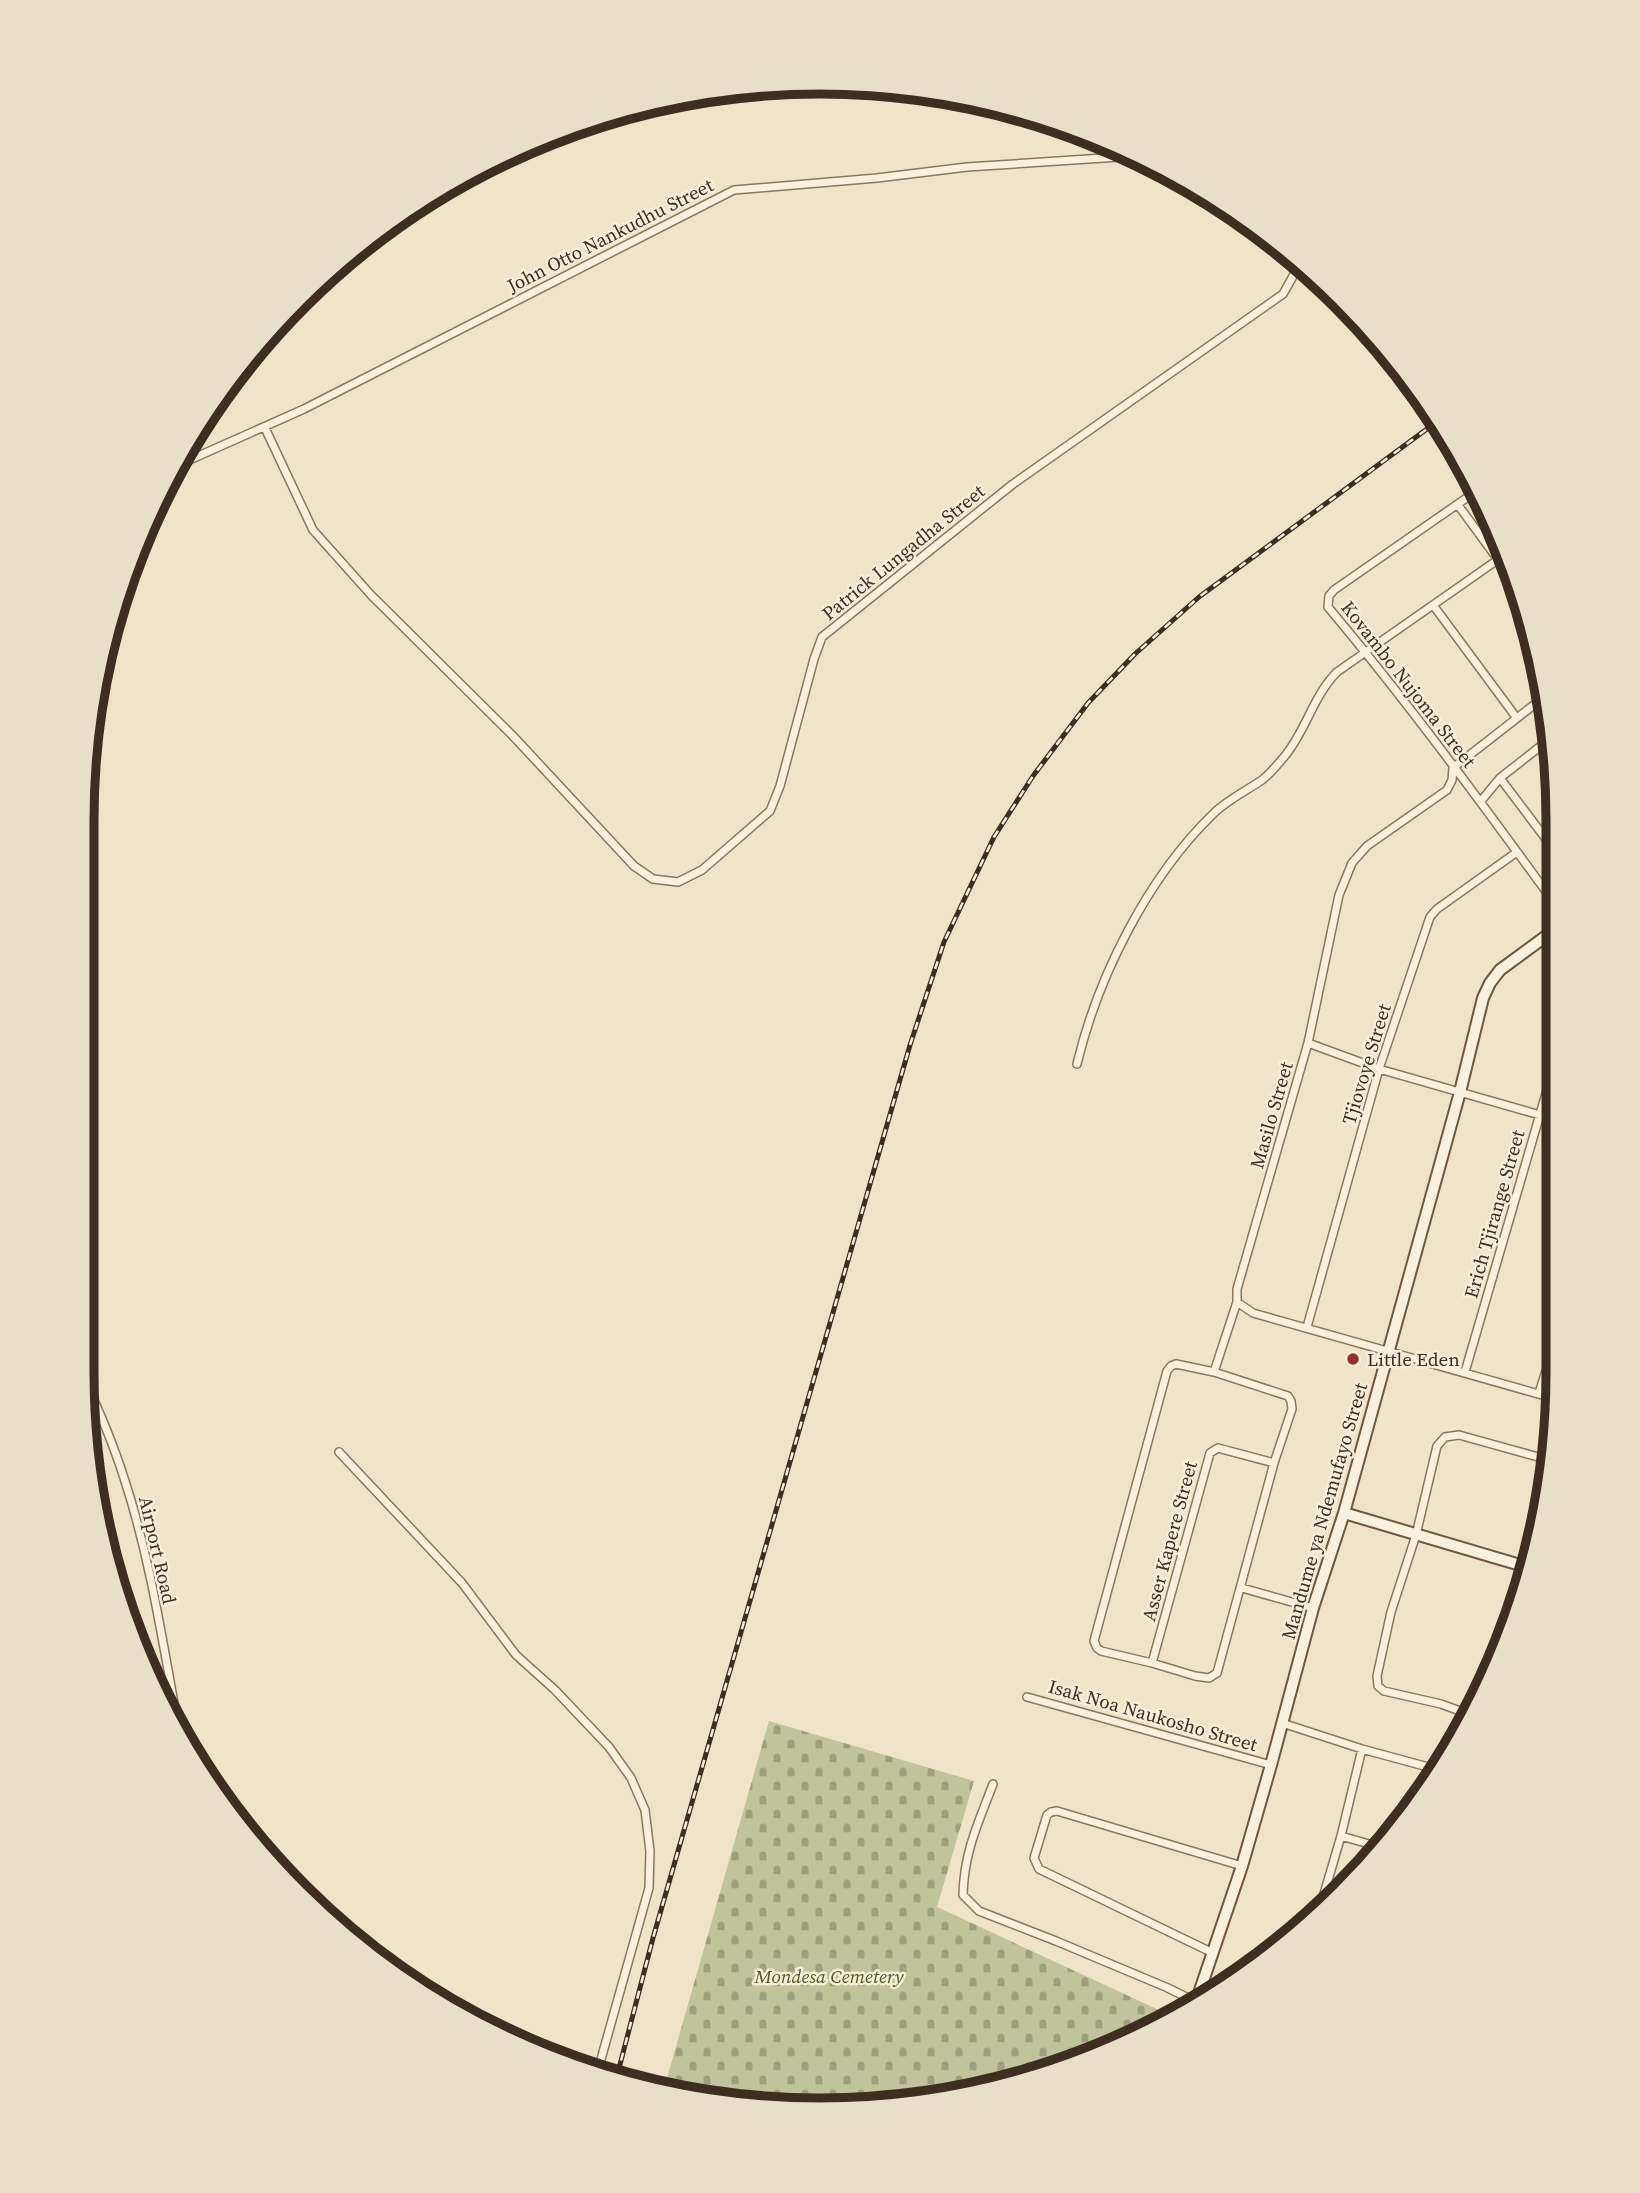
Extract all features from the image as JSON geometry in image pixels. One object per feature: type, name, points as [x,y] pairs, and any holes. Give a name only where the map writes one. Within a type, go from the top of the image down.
[{"type":"street","name":"John Otto Nankudhu Street","points":[[190,461],[265,428],[734,190],[877,178],[967,167],[1114,157]]},
{"type":"street","name":"Patrick Lungadha Street","points":[[265,428],[313,530],[371,595],[513,736],[634,866],[653,879],[678,882],[702,870],[770,811],[780,786],[822,637],[1013,484],[1283,294],[1295,272]]},
{"type":"street","name":"Kovambo Nujoma Street","points":[[1469,496],[1329,596],[1328,607],[1481,801],[1546,891]]},
{"type":"street","points":[[1458,505],[1496,557]]},
{"type":"street","points":[[1077,1064],[1095,1004],[1123,938],[1150,893],[1191,836],[1216,811],[1264,778],[1285,755],[1298,738],[1316,698],[1337,672],[1497,561]]},
{"type":"street","points":[[1433,605],[1516,718]]},
{"type":"street","name":"Masilo Street","points":[[1214,1372],[1237,1302],[1237,1289],[1308,1043],[1339,895],[1352,863],[1367,846],[1447,790],[1452,780],[1453,768],[1536,703]]},
{"type":"street","points":[[1481,801],[1500,778],[1541,746]]},
{"type":"street","points":[[1500,778],[1546,839]]},
{"type":"street","name":"Tjiovoye Street","points":[[1307,1327],[1379,1069],[1430,917],[1437,909],[1517,852]]},
{"type":"street","name":"Mandume ya Ndemufayo Street","points":[[1200,1990],[1242,1866],[1312,1608],[1344,1513],[1460,1092],[1483,998],[1500,970],[1546,936]]},
{"type":"street","points":[[1308,1043],[1379,1069],[1546,1117]]},
{"type":"street","name":"Erich Tjirange Street","points":[[1465,1372],[1546,1092]]},
{"type":"street","points":[[1237,1302],[1253,1313],[1545,1396]]},
{"type":"street","points":[[1176,1364],[1214,1372],[1287,1396],[1292,1409],[1274,1463],[1217,1673],[1209,1678],[1195,1676],[1097,1648],[1094,1641],[1167,1371],[1171,1366],[1176,1364]]},
{"type":"street","points":[[1539,1394],[1546,1371]]},
{"type":"street","name":"Airport Road","points":[[95,1407],[124,1478],[135,1519],[150,1579],[174,1702]]},
{"type":"street","points":[[1461,1711],[1441,1704],[1384,1692],[1378,1686],[1377,1676],[1391,1612],[1416,1535],[1437,1446],[1445,1437],[1459,1436],[1540,1458]]},
{"type":"street","name":"Asser Kapere Street","points":[[1152,1663],[1210,1453],[1218,1448],[1274,1463]]},
{"type":"street","points":[[339,1452],[463,1583],[516,1655],[555,1689],[609,1747],[636,1789],[645,1811],[650,1851],[649,1888],[600,2064]]},
{"type":"street","points":[[1344,1513],[1520,1565]]},
{"type":"street","points":[[1242,1588],[1312,1608]]},
{"type":"street","name":"Isak Noa Naukosho Street","points":[[1027,1697],[1271,1765]]},
{"type":"street","points":[[1282,1723],[1429,1767]]},
{"type":"street","points":[[1324,1894],[1362,1749]]},
{"type":"street","points":[[993,1784],[970,1844],[964,1872],[963,1895],[979,1911],[1187,1998]]},
{"type":"street","points":[[1213,1953],[1039,1869],[1034,1857],[1047,1815],[1057,1811],[1242,1866]]},
{"type":"street","points":[[1341,1836],[1370,1845]]},
{"type":"green space","name":"Mondesa Cemetery","points":[[769,1721],[974,1781],[937,1907],[1163,2012],[1098,2043],[1053,2060],[962,2085],[915,2092],[867,2097],[773,2097],[666,2082]]},
{"type":"railway","points":[[619,2070],[653,1938],[910,1045],[944,942],[994,837],[1033,776],[1088,703],[1135,654],[1199,597],[1429,427]]},
{"type":"place","name":"Little Eden","points":[[1353,1359]]}]
